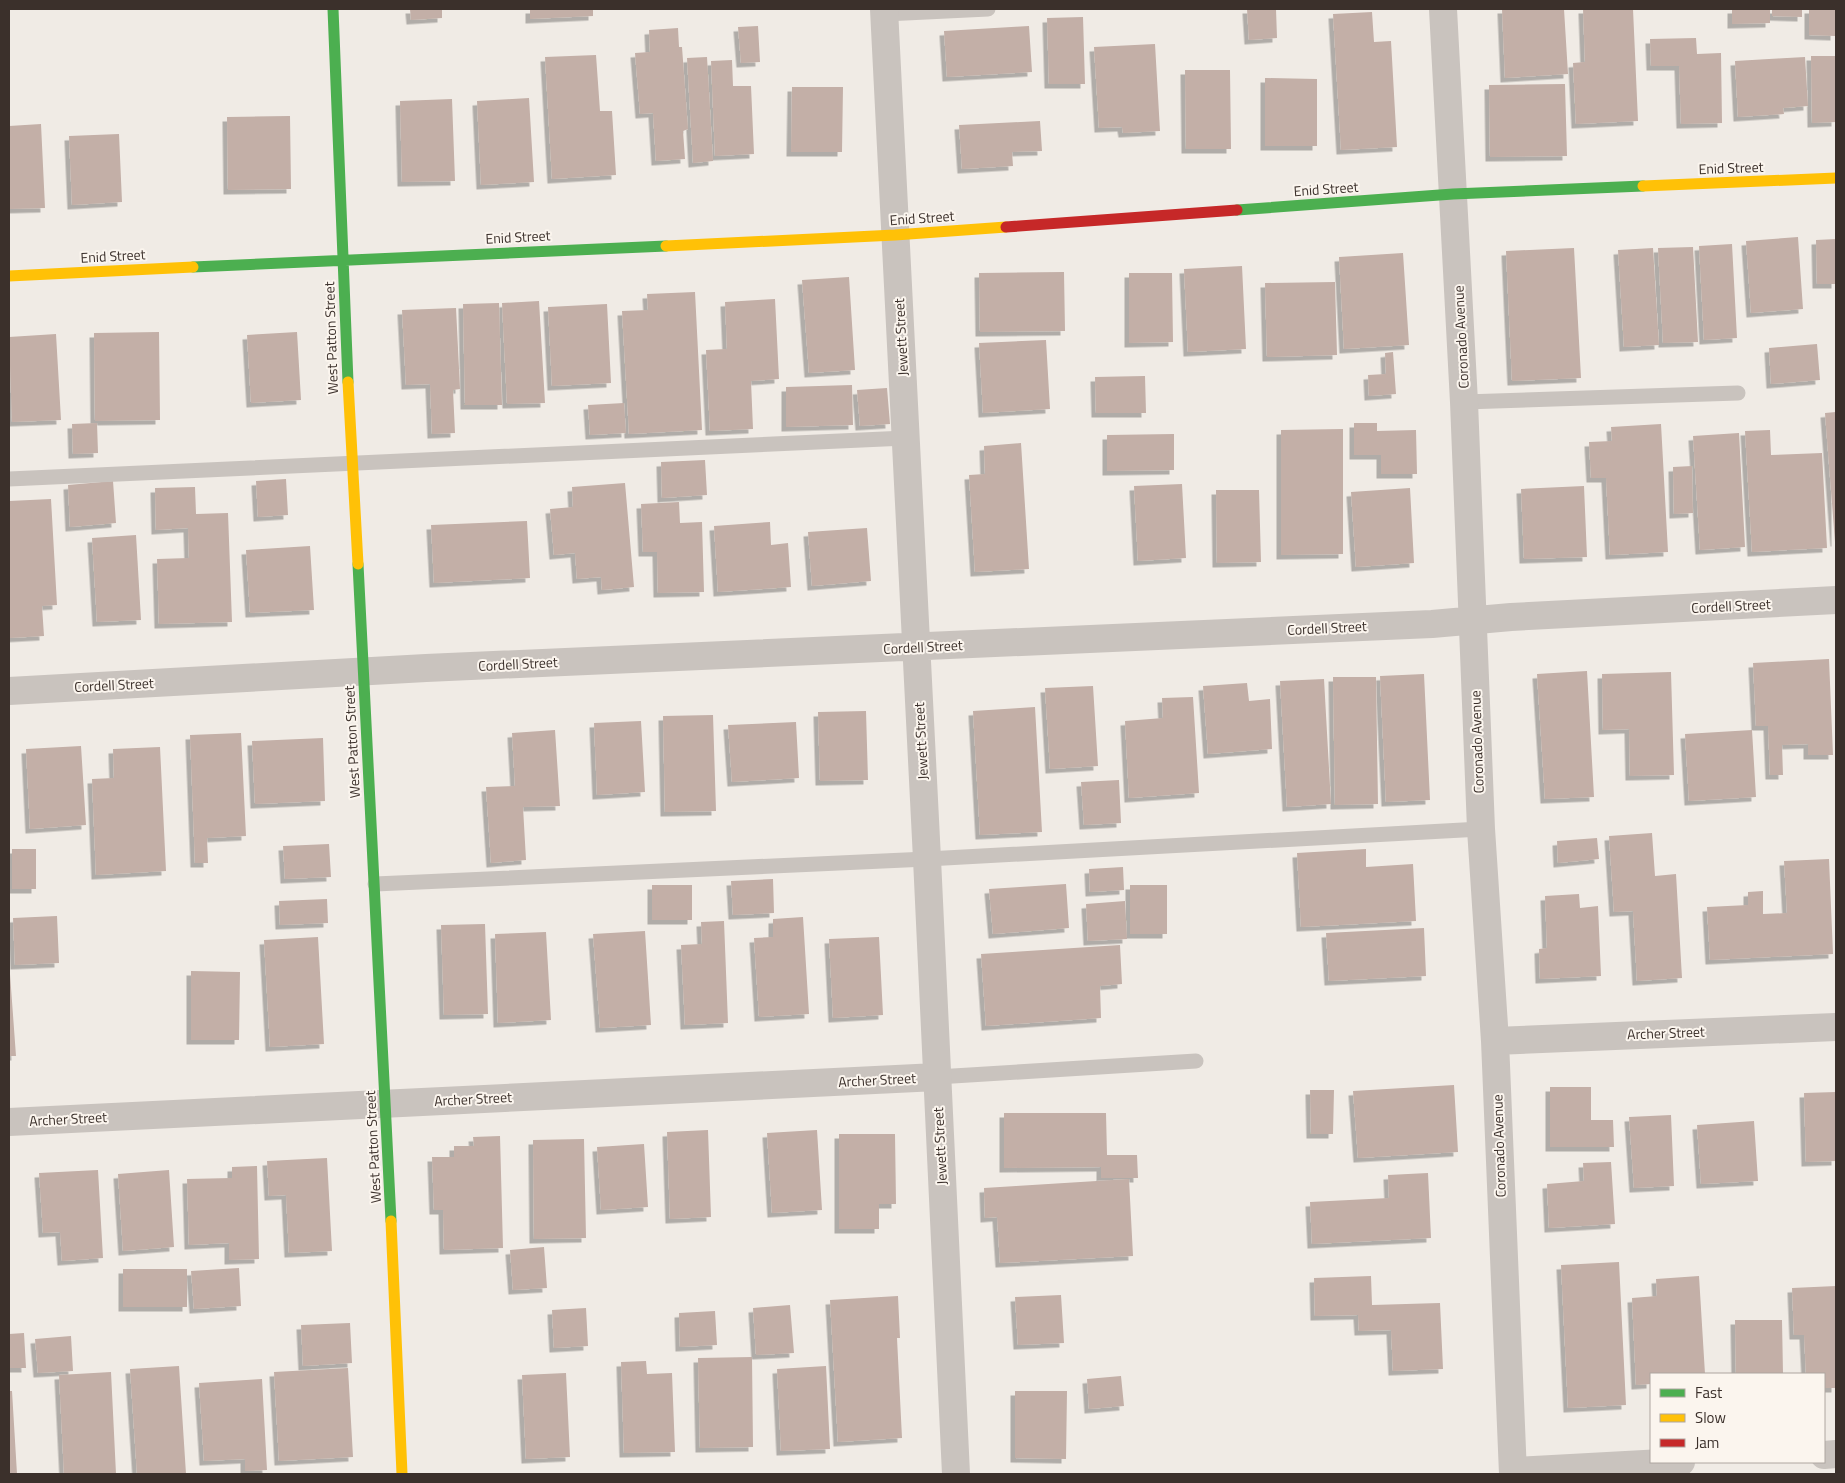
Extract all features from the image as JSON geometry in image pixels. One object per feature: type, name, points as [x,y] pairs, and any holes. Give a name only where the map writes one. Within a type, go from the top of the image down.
[{"type":"street","name":"West Patton Street","points":[[333,9],[352,463],[386,1104],[402,1474]]},
{"type":"street","name":"Coronado Avenue","points":[[1443,9],[1464,402],[1481,828],[1495,1041],[1513,1472]]},
{"type":"street","name":"Jewett Street","points":[[884,11],[956,1474]]},
{"type":"street","name":"Enid Street","points":[[9,276],[895,235],[1453,194],[1836,178]]},
{"type":"street","name":"Cordell Street","points":[[9,690],[1472,621],[1511,617],[1836,600]]},
{"type":"street","name":"Archer Street","points":[[1495,1041],[1836,1027]]},
{"type":"street","name":"Archer Street","points":[[9,1122],[937,1077]]},
{"type":"street","points":[[1513,1472],[1664,1463]]},
{"type":"lane","points":[[884,11],[988,9]]},
{"type":"lane","points":[[1464,402],[1738,393]]},
{"type":"lane","points":[[9,479],[906,438]]},
{"type":"lane","points":[[375,884],[927,858],[1481,828]]},
{"type":"lane","points":[[937,1077],[1196,1061]]},
{"type":"building","points":[[410,9],[442,9],[442,18],[411,20]]},
{"type":"building","points":[[530,9],[593,9],[593,16],[530,19]]},
{"type":"building","points":[[1247,9],[1276,9],[1277,38],[1249,40]]},
{"type":"building","points":[[1502,9],[1564,9],[1568,74],[1505,78]]},
{"type":"building","points":[[1583,9],[1633,9],[1638,121],[1576,124],[1573,63],[1585,62]]},
{"type":"building","points":[[1732,9],[1770,9],[1770,23],[1732,24]]},
{"type":"building","points":[[1772,9],[1802,9],[1802,17],[1772,16]]},
{"type":"building","points":[[1809,9],[1835,9],[1835,36],[1809,35]]},
{"type":"building","points":[[1372,12],[1374,42],[1391,41],[1397,147],[1341,150],[1333,14]]},
{"type":"building","points":[[1083,17],[1085,84],[1049,84],[1047,18]]},
{"type":"building","points":[[758,26],[760,62],[741,63],[738,27]]},
{"type":"building","points":[[1029,26],[1032,72],[947,77],[944,31]]},
{"type":"building","points":[[678,28],[679,47],[682,47],[688,129],[683,131],[685,159],[656,161],[653,113],[640,114],[635,53],[650,52],[649,30]]},
{"type":"building","points":[[1696,38],[1697,54],[1721,53],[1722,123],[1681,124],[1679,66],[1651,66],[1650,39]]},
{"type":"building","points":[[1155,44],[1160,131],[1123,133],[1122,127],[1099,128],[1094,47]]},
{"type":"building","points":[[596,55],[600,111],[612,111],[616,175],[552,179],[545,57]]},
{"type":"building","points":[[1811,56],[1836,56],[1836,122],[1812,123]]},
{"type":"building","points":[[707,57],[713,161],[693,163],[687,58]]},
{"type":"building","points":[[1805,57],[1808,106],[1783,108],[1784,114],[1738,117],[1735,61]]},
{"type":"building","points":[[732,60],[733,86],[751,86],[754,154],[715,156],[711,61]]},
{"type":"building","points":[[1185,70],[1230,70],[1231,149],[1186,149]]},
{"type":"building","points":[[1265,78],[1317,79],[1317,146],[1265,146]]},
{"type":"building","points":[[1565,84],[1567,156],[1490,157],[1489,85]]},
{"type":"building","points":[[792,87],[843,87],[842,152],[791,152]]},
{"type":"building","points":[[529,98],[534,182],[481,185],[477,101]]},
{"type":"building","points":[[452,99],[455,181],[402,182],[400,101]]},
{"type":"building","points":[[290,116],[291,189],[228,190],[227,117]]},
{"type":"building","points":[[1040,121],[1042,151],[1012,152],[1013,166],[962,169],[959,125]]},
{"type":"building","points":[[41,124],[45,208],[9,209],[9,126]]},
{"type":"building","points":[[119,134],[122,202],[72,205],[69,136]]},
{"type":"building","points":[[1798,237],[1803,309],[1751,313],[1746,241]]},
{"type":"building","points":[[1836,239],[1836,284],[1817,284],[1816,240]]},
{"type":"building","points":[[1732,244],[1737,338],[1704,340],[1699,246]]},
{"type":"building","points":[[1693,247],[1698,342],[1663,343],[1658,248]]},
{"type":"building","points":[[1574,248],[1581,378],[1512,381],[1506,251]]},
{"type":"building","points":[[1653,248],[1659,345],[1624,347],[1618,250]]},
{"type":"building","points":[[1403,253],[1409,345],[1344,349],[1339,257]]},
{"type":"building","points":[[1242,266],[1246,349],[1188,352],[1184,269]]},
{"type":"building","points":[[1064,272],[1065,331],[980,332],[979,273]]},
{"type":"building","points":[[1129,273],[1172,273],[1173,342],[1129,343]]},
{"type":"building","points":[[849,277],[855,370],[809,373],[802,280]]},
{"type":"building","points":[[1335,282],[1337,355],[1267,357],[1265,283]]},
{"type":"building","points":[[695,292],[702,430],[629,434],[622,311],[648,310],[647,294]]},
{"type":"building","points":[[775,299],[779,379],[751,381],[753,429],[710,431],[706,350],[727,349],[725,302]]},
{"type":"building","points":[[539,301],[545,403],[507,404],[502,303]]},
{"type":"building","points":[[499,303],[502,405],[465,405],[463,304]]},
{"type":"building","points":[[607,304],[611,383],[552,386],[548,307]]},
{"type":"building","points":[[456,308],[460,389],[453,390],[455,433],[432,434],[430,384],[406,385],[402,310]]},
{"type":"building","points":[[159,332],[160,420],[95,421],[94,333]]},
{"type":"building","points":[[297,332],[301,400],[251,403],[247,335]]},
{"type":"building","points":[[56,334],[61,420],[12,422],[9,337]]},
{"type":"building","points":[[1046,340],[1050,409],[983,413],[979,343]]},
{"type":"building","points":[[1817,344],[1820,380],[1771,384],[1769,348]]},
{"type":"building","points":[[1393,352],[1396,394],[1369,396],[1368,375],[1386,374],[1385,353]]},
{"type":"building","points":[[1145,376],[1146,413],[1096,413],[1095,377]]},
{"type":"building","points":[[852,385],[853,425],[786,427],[786,387]]},
{"type":"building","points":[[887,388],[890,424],[860,426],[857,390]]},
{"type":"building","points":[[624,403],[626,433],[590,435],[588,405]]},
{"type":"building","points":[[1836,412],[1836,542],[1835,542],[1825,413]]},
{"type":"building","points":[[97,423],[98,453],[73,454],[72,424]]},
{"type":"building","points":[[1354,423],[1377,423],[1377,431],[1416,430],[1417,474],[1381,474],[1381,455],[1354,455]]},
{"type":"building","points":[[1661,424],[1668,552],[1610,555],[1606,478],[1591,478],[1589,442],[1612,441],[1611,427]]},
{"type":"building","points":[[1343,429],[1343,554],[1281,555],[1281,430]]},
{"type":"building","points":[[1770,430],[1771,455],[1822,453],[1827,548],[1752,552],[1745,431]]},
{"type":"building","points":[[1739,433],[1745,547],[1700,550],[1693,436]]},
{"type":"building","points":[[1174,434],[1174,470],[1107,471],[1107,435]]},
{"type":"building","points":[[1021,443],[1029,569],[975,572],[969,475],[985,474],[984,446]]},
{"type":"building","points":[[705,460],[707,495],[662,498],[661,462]]},
{"type":"building","points":[[1692,466],[1693,513],[1674,514],[1673,467]]},
{"type":"building","points":[[286,479],[288,515],[258,517],[256,481]]},
{"type":"building","points":[[113,481],[116,523],[70,527],[68,485]]},
{"type":"building","points":[[625,483],[634,587],[602,590],[601,577],[577,579],[575,553],[554,555],[550,509],[573,507],[572,487]]},
{"type":"building","points":[[1182,484],[1186,558],[1138,561],[1134,486]]},
{"type":"building","points":[[1584,486],[1587,557],[1524,559],[1521,489]]},
{"type":"building","points":[[195,487],[196,514],[228,513],[232,622],[159,624],[157,559],[189,558],[188,528],[156,530],[155,488]]},
{"type":"building","points":[[1410,488],[1414,563],[1356,567],[1351,492]]},
{"type":"building","points":[[1216,490],[1259,490],[1261,562],[1217,563]]},
{"type":"building","points":[[51,499],[57,605],[42,606],[44,636],[9,638],[9,501]]},
{"type":"building","points":[[679,502],[680,523],[702,522],[704,592],[658,593],[657,552],[643,552],[641,504]]},
{"type":"building","points":[[527,521],[530,578],[434,583],[431,525]]},
{"type":"building","points":[[770,522],[771,545],[788,543],[791,587],[718,592],[714,526]]},
{"type":"building","points":[[867,528],[871,581],[812,586],[808,532]]},
{"type":"building","points":[[136,535],[141,620],[97,622],[92,538]]},
{"type":"building","points":[[310,546],[314,610],[250,613],[246,550]]},
{"type":"building","points":[[1829,659],[1833,755],[1808,755],[1808,744],[1782,745],[1783,775],[1770,775],[1768,726],[1756,726],[1753,663]]},
{"type":"building","points":[[1587,671],[1594,797],[1545,799],[1537,674]]},
{"type":"building","points":[[1671,672],[1674,775],[1630,776],[1629,729],[1603,730],[1602,674]]},
{"type":"building","points":[[1424,674],[1430,800],[1386,802],[1380,676]]},
{"type":"building","points":[[1333,677],[1376,677],[1378,804],[1335,805]]},
{"type":"building","points":[[1324,679],[1331,804],[1287,807],[1280,681]]},
{"type":"building","points":[[1247,683],[1249,701],[1270,699],[1272,749],[1208,754],[1203,686]]},
{"type":"building","points":[[1093,686],[1098,766],[1050,769],[1045,688]]},
{"type":"building","points":[[1193,697],[1199,793],[1129,798],[1125,721],[1163,718],[1162,698]]},
{"type":"building","points":[[1035,707],[1042,832],[980,835],[973,711]]},
{"type":"building","points":[[866,711],[868,780],[820,781],[818,712]]},
{"type":"building","points":[[713,715],[716,811],[665,812],[663,716]]},
{"type":"building","points":[[641,721],[645,792],[597,795],[594,723]]},
{"type":"building","points":[[796,722],[799,778],[732,782],[728,725]]},
{"type":"building","points":[[555,730],[560,806],[523,807],[526,860],[491,863],[486,787],[515,786],[512,733]]},
{"type":"building","points":[[1752,730],[1756,797],[1689,801],[1685,734]]},
{"type":"building","points":[[241,733],[246,836],[207,838],[208,863],[195,863],[190,735]]},
{"type":"building","points":[[323,738],[325,801],[255,804],[252,741]]},
{"type":"building","points":[[81,746],[86,825],[30,829],[26,749]]},
{"type":"building","points":[[160,747],[166,871],[96,875],[92,779],[114,778],[113,749]]},
{"type":"building","points":[[1119,780],[1121,823],[1084,825],[1081,782]]},
{"type":"building","points":[[1652,833],[1655,876],[1676,874],[1682,978],[1637,981],[1633,911],[1614,912],[1609,836]]},
{"type":"building","points":[[1597,838],[1599,859],[1558,863],[1557,841]]},
{"type":"building","points":[[329,844],[331,877],[285,879],[283,846]]},
{"type":"building","points":[[12,849],[36,849],[36,889],[12,889]]},
{"type":"building","points":[[1366,849],[1366,867],[1413,864],[1416,921],[1301,927],[1297,853]]},
{"type":"building","points":[[1829,859],[1833,954],[1710,960],[1707,907],[1748,905],[1748,892],[1763,891],[1763,914],[1787,913],[1784,861]]},
{"type":"building","points":[[1123,867],[1124,890],[1090,892],[1089,869]]},
{"type":"building","points":[[773,879],[774,913],[733,915],[731,881]]},
{"type":"building","points":[[1066,884],[1069,928],[993,934],[989,889]]},
{"type":"building","points":[[652,885],[692,885],[692,920],[652,920]]},
{"type":"building","points":[[1130,885],[1167,885],[1167,934],[1130,934]]},
{"type":"building","points":[[1579,894],[1580,908],[1598,906],[1601,976],[1540,979],[1539,949],[1547,948],[1545,896]]},
{"type":"building","points":[[327,899],[328,923],[280,925],[279,901]]},
{"type":"building","points":[[1125,901],[1127,939],[1088,941],[1086,904]]},
{"type":"building","points":[[57,916],[59,963],[15,965],[13,918]]},
{"type":"building","points":[[803,917],[809,1014],[759,1017],[754,938],[773,937],[773,919]]},
{"type":"building","points":[[724,921],[728,1023],[685,1025],[681,945],[702,944],[701,922]]},
{"type":"building","points":[[485,924],[488,1014],[444,1015],[441,925]]},
{"type":"building","points":[[1424,928],[1426,976],[1329,981],[1326,933]]},
{"type":"building","points":[[645,931],[651,1025],[600,1028],[593,934]]},
{"type":"building","points":[[546,932],[551,1020],[498,1023],[495,934]]},
{"type":"building","points":[[318,937],[324,1044],[270,1047],[264,940]]},
{"type":"building","points":[[879,937],[883,1015],[833,1018],[829,939]]},
{"type":"building","points":[[1120,945],[1122,984],[1100,986],[1101,1018],[986,1026],[981,954]]},
{"type":"building","points":[[191,971],[240,972],[239,1040],[191,1040]]},
{"type":"building","points":[[10,974],[16,1056],[9,1056]]},
{"type":"building","points":[[1454,1085],[1458,1152],[1358,1158],[1353,1091]]},
{"type":"building","points":[[1550,1087],[1591,1087],[1591,1120],[1613,1120],[1614,1147],[1550,1147]]},
{"type":"building","points":[[1310,1090],[1334,1090],[1333,1134],[1311,1134]]},
{"type":"building","points":[[1836,1092],[1836,1161],[1806,1162],[1804,1093]]},
{"type":"building","points":[[1004,1113],[1106,1113],[1107,1155],[1137,1155],[1138,1178],[1101,1178],[1101,1167],[1004,1168]]},
{"type":"building","points":[[1671,1115],[1674,1186],[1634,1188],[1629,1117]]},
{"type":"building","points":[[1754,1121],[1758,1181],[1701,1184],[1697,1125]]},
{"type":"building","points":[[708,1130],[711,1217],[670,1219],[667,1132]]},
{"type":"building","points":[[817,1130],[822,1210],[772,1213],[767,1133]]},
{"type":"building","points":[[839,1134],[895,1134],[896,1204],[879,1204],[879,1229],[839,1229]]},
{"type":"building","points":[[500,1136],[503,1248],[444,1250],[443,1210],[434,1210],[432,1157],[454,1157],[454,1146],[474,1146],[473,1137]]},
{"type":"building","points":[[584,1139],[586,1238],[534,1239],[533,1140]]},
{"type":"building","points":[[644,1144],[648,1207],[601,1210],[597,1147]]},
{"type":"building","points":[[327,1158],[332,1251],[289,1253],[286,1195],[269,1196],[267,1161]]},
{"type":"building","points":[[1611,1162],[1615,1224],[1549,1228],[1547,1184],[1584,1181],[1583,1163]]},
{"type":"building","points":[[257,1166],[259,1259],[229,1260],[229,1243],[189,1245],[187,1179],[232,1178],[232,1167]]},
{"type":"building","points":[[98,1170],[103,1258],[62,1261],[60,1232],[43,1233],[39,1173]]},
{"type":"building","points":[[169,1170],[174,1247],[123,1251],[118,1174]]},
{"type":"building","points":[[1428,1173],[1431,1238],[1312,1244],[1310,1202],[1389,1198],[1388,1175]]},
{"type":"building","points":[[1129,1179],[1133,1256],[1000,1263],[997,1217],[985,1218],[984,1188]]},
{"type":"building","points":[[544,1247],[547,1288],[513,1290],[510,1250]]},
{"type":"building","points":[[1619,1262],[1626,1405],[1568,1408],[1561,1265]]},
{"type":"building","points":[[239,1268],[241,1306],[194,1309],[191,1271]]},
{"type":"building","points":[[123,1269],[187,1269],[187,1307],[123,1307]]},
{"type":"building","points":[[1371,1276],[1372,1305],[1440,1303],[1443,1369],[1393,1371],[1391,1330],[1359,1331],[1358,1315],[1315,1316],[1314,1278]]},
{"type":"building","points":[[1699,1276],[1705,1373],[1650,1373],[1650,1384],[1636,1385],[1632,1298],[1657,1296],[1656,1279]]},
{"type":"building","points":[[1836,1286],[1836,1388],[1825,1388],[1825,1373],[1806,1373],[1804,1335],[1794,1335],[1792,1288]]},
{"type":"building","points":[[1061,1295],[1064,1343],[1018,1345],[1015,1297]]},
{"type":"building","points":[[898,1296],[900,1338],[897,1338],[902,1438],[838,1442],[830,1300]]},
{"type":"building","points":[[790,1305],[794,1353],[756,1355],[753,1308]]},
{"type":"building","points":[[586,1308],[588,1346],[554,1348],[552,1310]]},
{"type":"building","points":[[715,1311],[717,1345],[680,1347],[679,1313]]},
{"type":"building","points":[[1735,1320],[1782,1320],[1783,1373],[1736,1373]]},
{"type":"building","points":[[350,1323],[352,1363],[303,1366],[301,1325]]},
{"type":"building","points":[[24,1333],[26,1368],[9,1368],[9,1334]]},
{"type":"building","points":[[71,1336],[73,1371],[38,1373],[35,1339]]},
{"type":"building","points":[[752,1357],[753,1447],[700,1448],[698,1358]]},
{"type":"building","points":[[646,1361],[647,1374],[672,1373],[675,1452],[624,1453],[621,1362]]},
{"type":"building","points":[[179,1366],[186,1474],[137,1474],[130,1369]]},
{"type":"building","points":[[826,1366],[830,1449],[781,1451],[777,1369]]},
{"type":"building","points":[[348,1368],[353,1457],[279,1461],[274,1372]]},
{"type":"building","points":[[111,1372],[116,1474],[64,1474],[59,1375]]},
{"type":"building","points":[[566,1373],[570,1457],[526,1459],[522,1375]]},
{"type":"building","points":[[1121,1376],[1124,1406],[1089,1409],[1087,1379]]},
{"type":"building","points":[[262,1379],[267,1470],[245,1471],[245,1459],[204,1461],[199,1383]]},
{"type":"building","points":[[9,1391],[12,1391],[17,1474],[9,1474]]},
{"type":"building","points":[[1015,1391],[1067,1391],[1066,1459],[1015,1458]]},
{"type":"traffic: fast","points":[[333,9],[348,382]]},
{"type":"traffic: fast","points":[[1237,210],[1453,194],[1643,186]]},
{"type":"traffic: fast","points":[[193,267],[666,246]]},
{"type":"traffic: fast","points":[[358,564],[391,1221]]},
{"type":"traffic: slow","points":[[1643,186],[1836,178]]},
{"type":"traffic: slow","points":[[666,246],[895,235],[1006,227]]},
{"type":"traffic: slow","points":[[9,276],[193,267]]},
{"type":"traffic: slow","points":[[348,382],[358,564]]},
{"type":"traffic: slow","points":[[391,1221],[402,1474]]},
{"type":"traffic: jam","points":[[1006,227],[1237,210]]}]
